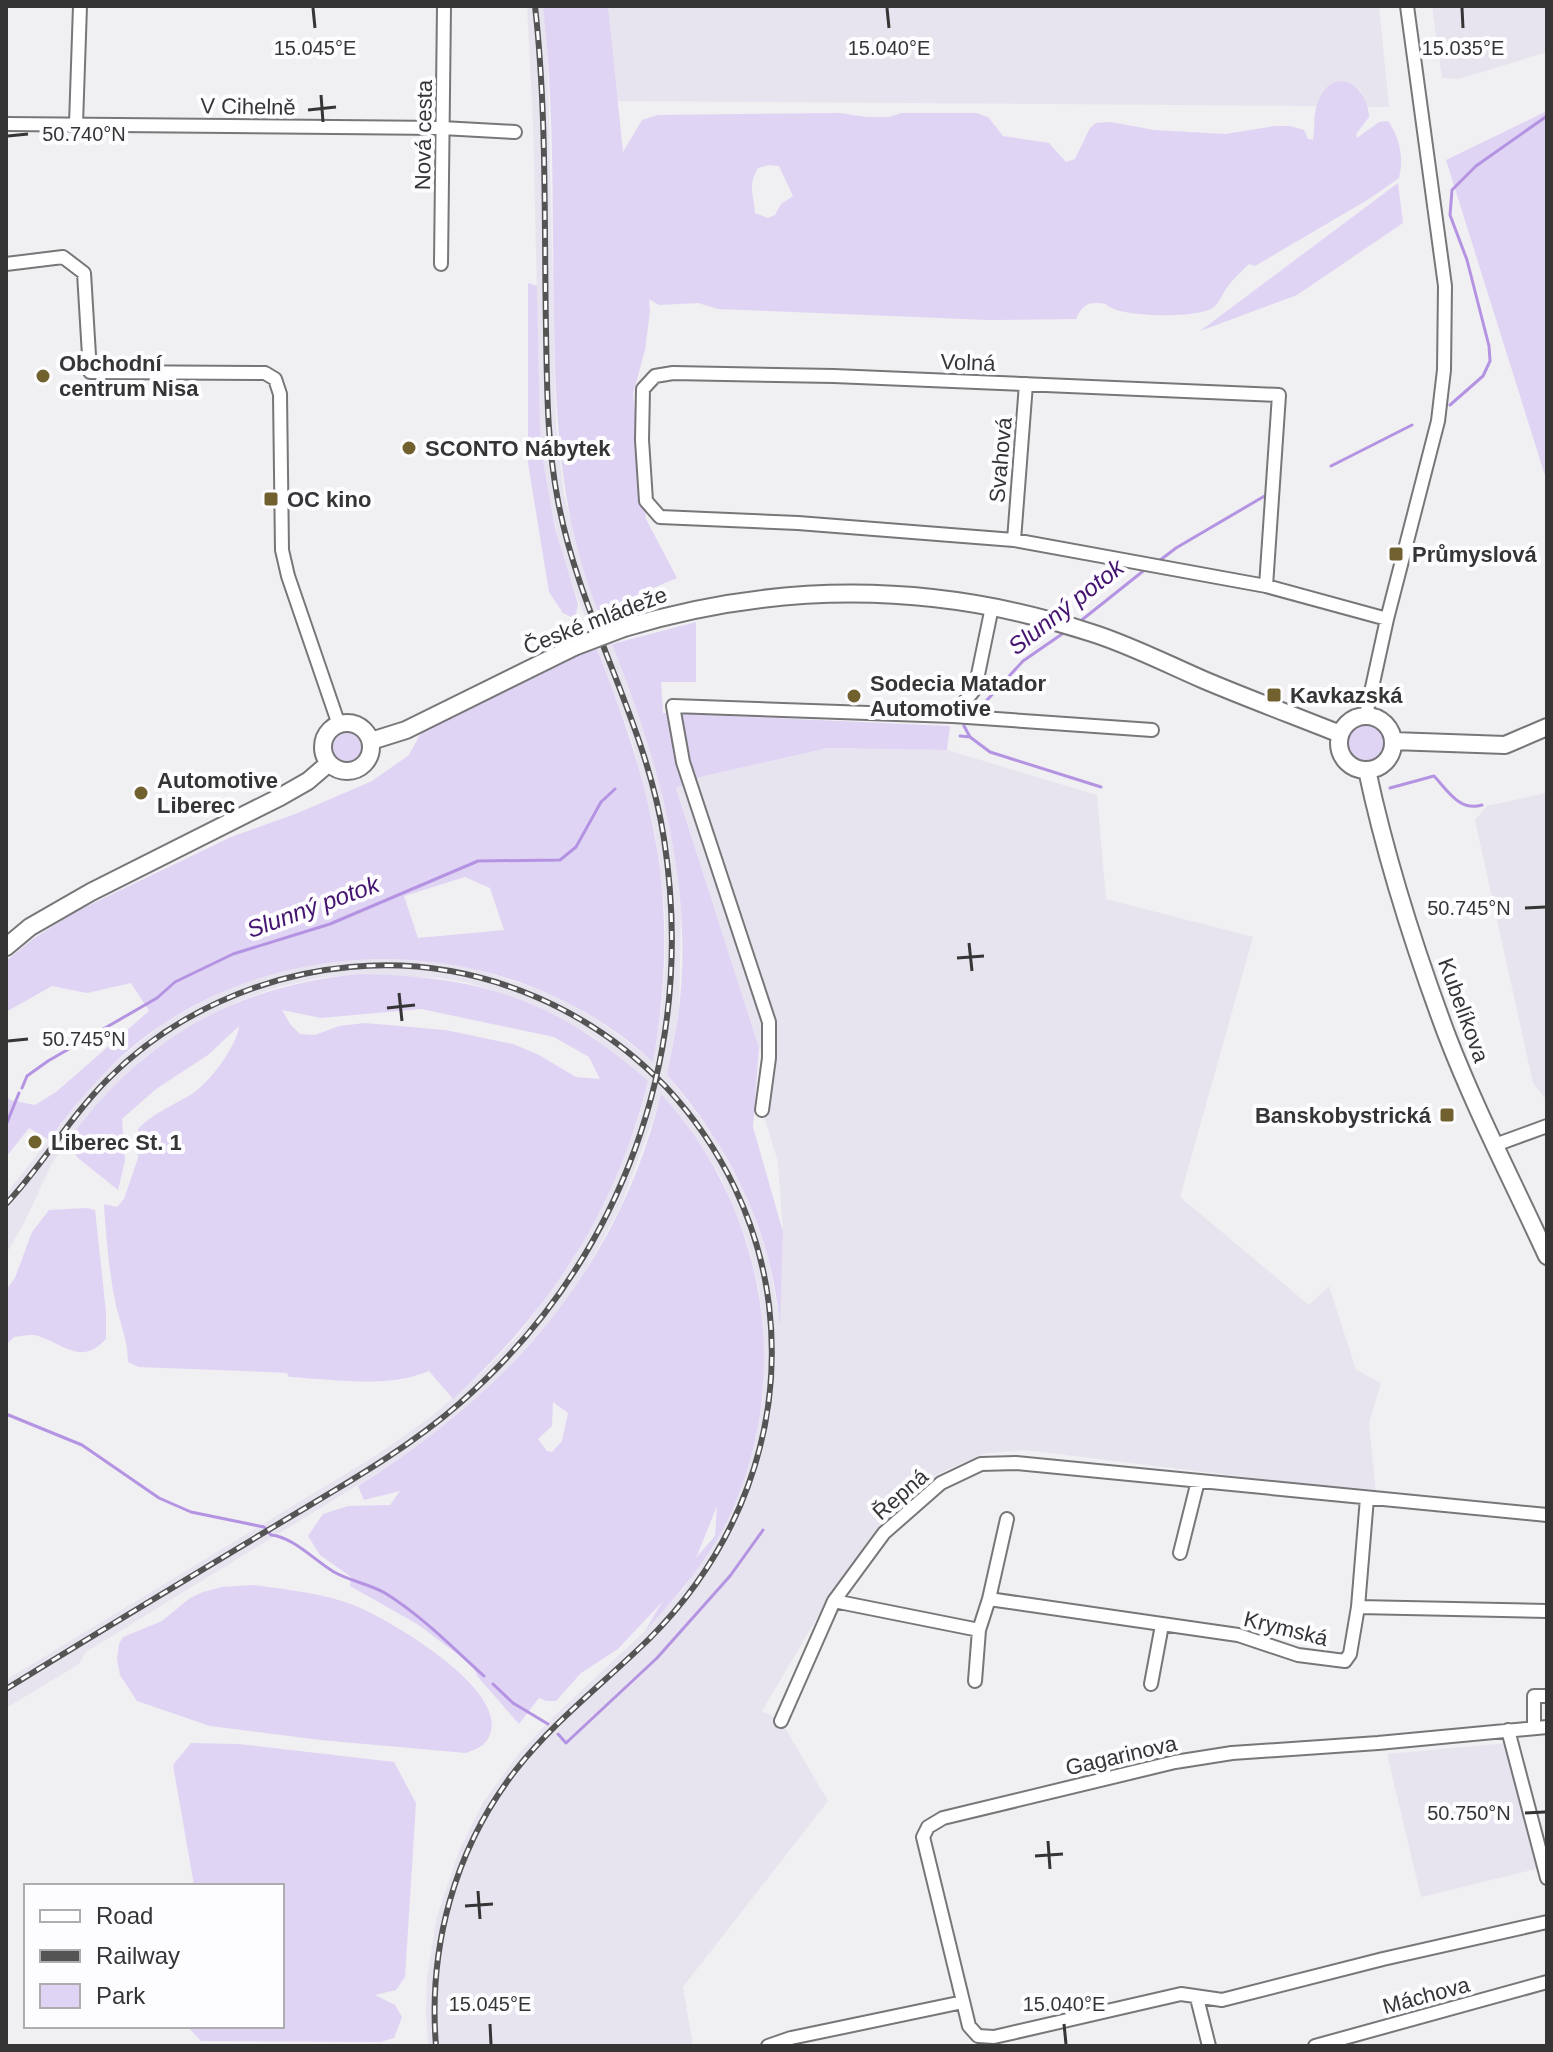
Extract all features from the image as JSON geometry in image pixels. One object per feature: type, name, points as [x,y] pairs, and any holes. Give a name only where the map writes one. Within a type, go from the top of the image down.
[{"type":"street","points":[[76,124],[80,6]]},
{"type":"street","name":"Nová cesta","points":[[441,264],[444,6]]},
{"type":"street","points":[[1366,715],[1387,619],[1438,421],[1444,370],[1445,286],[1407,6]]},
{"type":"street","name":"V Cihelně","points":[[6,124],[442,128],[515,132]]},
{"type":"street","points":[[6,264],[63,257],[84,273],[90,372],[265,373],[275,379],[280,394],[282,550],[339,725]]},
{"type":"street","name":"Volná","points":[[1014,540],[798,523],[660,517],[646,501],[643,389],[655,376],[673,373],[834,376],[1279,395],[1266,586]]},
{"type":"street","name":"Svahová","points":[[1014,540],[1026,384]]},
{"type":"street","points":[[1014,540],[1266,586],[1387,619]]},
{"type":"street","name":"České mládeže","points":[[371,741],[406,730],[574,647],[624,628],[684,610],[741,600],[846,592],[895,594],[992,607],[1057,622],[1087,631],[1340,734]]},
{"type":"street","points":[[953,716],[975,689],[992,607]]},
{"type":"street","points":[[762,1110],[769,1058],[769,1022],[683,762],[673,706],[953,716],[1152,730]]},
{"type":"street","points":[[1366,715],[1386,725],[1393,741],[1387,759],[1376,768],[1367,770],[1353,766],[1339,749],[1340,734],[1348,722],[1366,715]]},
{"type":"street","points":[[339,725],[358,726],[371,741],[370,757],[359,769],[343,771],[329,763],[323,751],[331,730],[339,725]]},
{"type":"street","points":[[1393,741],[1505,745],[1547,727]]},
{"type":"street","points":[[6,947],[42,920],[91,892],[280,797],[308,781],[329,763]]},
{"type":"street","name":"Kubelíkova","points":[[1367,770],[1378,827],[1446,1033],[1547,1256]]},
{"type":"street","points":[[1495,1145],[1547,1126]]},
{"type":"street","name":"Řepná","points":[[781,1721],[834,1601],[884,1533],[941,1483],[981,1464],[1016,1463],[1547,1515]]},
{"type":"street","points":[[1180,1553],[1198,1481]]},
{"type":"street","name":"Krymská","points":[[989,1599],[1238,1635],[1298,1655],[1345,1661],[1350,1654],[1358,1607],[1367,1498]]},
{"type":"street","points":[[975,1681],[979,1630],[1007,1519]]},
{"type":"street","points":[[834,1601],[979,1630]]},
{"type":"street","name":"Krymská","points":[[1358,1607],[1547,1611]]},
{"type":"street","points":[[1151,1684],[1162,1625]]},
{"type":"street","points":[[1540,1728],[1534,1696],[1547,1696]]},
{"type":"street","name":"Gagarinova","points":[[1540,1728],[1232,1753],[1175,1762],[943,1818],[928,1827],[923,1837],[969,2026],[978,2036],[994,2037],[1181,1994],[1222,2000],[1547,1922]]},
{"type":"street","points":[[1508,1730],[1547,1878]]},
{"type":"street","name":"Máchova","points":[[1315,2046],[1547,1982]]},
{"type":"street","points":[[1197,1998],[1209,2046]]},
{"type":"street","points":[[768,2046],[791,2038],[963,2002]]},
{"type":"shaded area","points":[[527,6],[543,6],[547,37],[556,425],[564,495],[594,599],[635,701],[654,759],[671,829],[677,871],[681,913],[679,1008],[667,1075],[713,1135],[747,1194],[768,1257],[779,1318],[783,1232],[778,1162],[762,1110],[769,1058],[759,1048],[676,787],[700,777],[828,748],[947,750],[1097,795],[1106,899],[1253,937],[1180,1197],[1309,1305],[1329,1286],[1356,1370],[1381,1383],[1369,1423],[1376,1493],[1025,1450],[986,1453],[942,1472],[915,1489],[874,1532],[833,1591],[762,1711],[781,1721],[828,1801],[683,1987],[693,2046],[428,2046],[426,2011],[427,1978],[437,1916],[459,1851],[484,1801],[520,1752],[645,1631],[685,1587],[728,1519],[755,1441],[763,1396],[763,1329],[759,1288],[747,1241],[721,1177],[662,1095],[621,1206],[585,1272],[562,1307],[498,1379],[441,1429],[384,1469],[86,1652],[79,1664],[6,1708],[6,1680],[375,1456],[431,1417],[487,1368],[520,1333],[571,1263],[606,1199],[636,1125],[648,1081],[591,1035],[532,1004],[466,982],[440,978],[359,974],[319,978],[278,987],[239,1001],[173,1037],[146,1056],[87,1115],[52,1163],[6,1254],[6,1194],[100,1075],[164,1023],[232,986],[274,971],[316,962],[358,958],[415,959],[469,967],[538,989],[571,1004],[653,1061],[665,962],[665,913],[655,832],[631,737],[566,568],[548,498],[544,467],[540,426],[533,122]]},
{"type":"shaded area","points":[[608,6],[1379,6],[1389,107],[1368,107],[1360,89],[1318,102],[1317,106],[617,101]]},
{"type":"shaded area","points":[[1432,6],[1547,6],[1547,52],[1459,79],[1442,78]]},
{"type":"shaded area","points":[[1547,793],[1547,1101],[1533,1083],[1475,820],[1487,806]]},
{"type":"shaded area","points":[[1507,1743],[1538,1862],[1536,1869],[1421,1897],[1387,1754]]},
{"type":"green space","points":[[543,6],[608,6],[623,152],[642,120],[658,115],[840,113],[889,117],[901,113],[976,113],[988,117],[1003,136],[1049,143],[1066,162],[1075,159],[1090,128],[1096,123],[1225,134],[1290,126],[1304,130],[1308,139],[1313,140],[1318,102],[1324,90],[1340,81],[1356,88],[1367,105],[1369,117],[1356,134],[1357,138],[1379,122],[1388,121],[1400,148],[1399,178],[1255,266],[1249,264],[1230,283],[1214,307],[1193,314],[1141,314],[1095,303],[1084,307],[1076,319],[988,320],[718,309],[698,303],[659,305],[649,299],[645,350],[633,394],[646,519],[677,578],[598,611],[575,540],[562,469],[555,360],[547,45]],"holes":[[[779,166],[793,196],[768,218],[755,213],[753,180],[758,168]]]},
{"type":"green space","points":[[1547,111],[1547,482],[1446,160]]},
{"type":"green space","points":[[1398,183],[1403,223],[1297,295],[1200,331]]},
{"type":"green space","points":[[528,283],[537,286],[540,426],[544,467],[555,528],[578,604],[575,619],[563,613],[549,592],[528,463]]},
{"type":"green space","points":[[696,622],[696,682],[661,682],[663,713],[950,726],[947,750],[828,748],[700,777],[676,788],[759,1048],[753,1127],[783,1232],[780,1328],[768,1258],[744,1192],[711,1132],[667,1075],[679,1009],[682,961],[677,868],[644,732],[612,644]]},
{"type":"green space","points":[[596,647],[634,752],[657,850],[663,900],[664,951],[653,1062],[600,1021],[541,991],[479,970],[414,960],[349,960],[284,971],[222,992],[163,1024],[130,1049],[101,1077],[49,1140],[29,1128],[6,1157],[6,1095],[10,1100],[35,1105],[56,1092],[149,1011],[131,983],[87,993],[52,986],[6,1012],[6,961],[73,913],[231,837],[298,813],[372,781],[409,755],[422,731]],"holes":[[[465,877],[490,888],[504,930],[418,938],[404,896]]]},
{"type":"green space","points":[[1366,725],[1378,731],[1384,743],[1378,755],[1366,761],[1354,755],[1348,743],[1354,731]]},
{"type":"green space","points":[[347,733],[353,734],[361,742],[361,754],[353,762],[347,763],[341,762],[333,754],[332,748],[333,742],[341,734]]},
{"type":"green space","points":[[359,974],[443,980],[480,987],[548,1012],[581,1030],[648,1081],[618,1173],[575,1255],[521,1329],[453,1399],[429,1371],[396,1380],[360,1382],[289,1377],[287,1373],[139,1367],[128,1362],[111,1280],[104,1204],[117,1207],[124,1199],[138,1158],[138,1129],[206,1082],[228,1053],[239,1026],[208,1055],[156,1089],[122,1119],[125,1161],[118,1190],[78,1158],[66,1143],[95,1106],[126,1075],[158,1047],[193,1024],[270,991]],"holes":[[[421,1009],[554,1037],[589,1057],[600,1079],[576,1077],[513,1044],[445,1030],[365,1023],[339,1026],[315,1035],[300,1034],[282,1010],[321,1018]]]},
{"type":"green space","points":[[661,1094],[697,1139],[725,1189],[746,1241],[759,1296],[764,1353],[761,1409],[749,1465],[720,1534],[669,1605],[645,1631],[662,1602],[618,1649],[581,1673],[556,1701],[539,1698],[519,1724],[478,1677],[472,1665],[417,1624],[350,1586],[351,1577],[320,1555],[308,1536],[323,1514],[348,1506],[390,1505],[400,1491],[364,1500],[358,1486],[463,1410],[550,1321],[586,1271],[617,1216],[642,1158]],"holes":[[[553,1402],[568,1413],[562,1441],[552,1452],[547,1451],[538,1439],[552,1426]],[[717,1506],[715,1536],[696,1558]]]},
{"type":"green space","points":[[49,1210],[95,1210],[106,1339],[97,1347],[81,1352],[35,1335],[14,1337],[6,1345],[6,1290],[15,1278],[32,1232]]},
{"type":"green space","points":[[254,1585],[306,1592],[356,1606],[422,1644],[471,1684],[487,1706],[492,1726],[483,1745],[466,1753],[320,1740],[210,1726],[137,1701],[120,1675],[117,1659],[123,1637],[162,1621],[190,1598],[203,1592]]},
{"type":"green space","points":[[191,1743],[238,1744],[394,1762],[416,1803],[405,1977],[396,1990],[375,1995],[395,2005],[402,2017],[394,2038],[380,2042],[201,2041],[189,2028],[284,2028],[284,1884],[194,1884],[173,1765]]},
{"type":"waterway","name":"Slunný potok","points":[[1450,405],[1483,376],[1490,361],[1467,260],[1450,215],[1452,190],[1476,166],[1547,116]]},
{"type":"waterway","name":"Slunný potok","points":[[1331,466],[1412,425]]},
{"type":"waterway","name":"Slunný potok","points":[[1159,561],[1268,494]]},
{"type":"waterway","name":"Slunný potok","points":[[1078,623],[1147,568]]},
{"type":"waterway","name":"Slunný potok","points":[[976,712],[1023,661],[1065,632]]},
{"type":"waterway","name":"Slunný potok","points":[[960,736],[970,737],[964,726]]},
{"type":"waterway","points":[[970,737],[990,752],[1101,787]]},
{"type":"waterway","points":[[1390,788],[1434,776],[1461,803],[1467,806],[1482,805]]},
{"type":"waterway","name":"Slunný potok","points":[[22,1088],[27,1076],[48,1061],[157,998],[175,982],[233,954],[330,924],[478,861],[560,860],[576,847],[601,802],[615,789]]},
{"type":"waterway","name":"Slunný potok","points":[[6,1125],[19,1093]]},
{"type":"waterway","points":[[6,1414],[82,1445],[159,1498],[191,1512],[264,1527],[271,1535],[295,1544],[334,1572],[385,1593],[424,1622],[484,1676]]},
{"type":"waterway","points":[[558,1734],[566,1743],[657,1658],[730,1576],[763,1530]]},
{"type":"waterway","points":[[493,1684],[513,1703],[548,1724]]},
{"type":"railway","points":[[6,1689],[370,1469],[460,1403],[517,1346],[565,1285],[605,1218],[636,1148],[657,1074],[669,997],[671,919],[664,839],[643,753],[581,587],[554,480],[547,394],[543,127],[535,6]]},
{"type":"railway","points":[[6,1204],[107,1080],[159,1036],[188,1018],[250,989],[283,979],[350,967],[394,966],[438,969],[522,991],[599,1031],[634,1057],[686,1110],[721,1161],[735,1188],[757,1245],[764,1275],[772,1352],[769,1398],[761,1443],[748,1486],[730,1527],[707,1567],[680,1604],[649,1639],[530,1753],[494,1801],[461,1867],[441,1937],[436,1973],[436,2046]]},
{"type":"place","name":"Obchodní centrum Nisa","points":[[43,376]]},
{"type":"place","name":"SCONTO Nábytek","points":[[409,448]]},
{"type":"place","name":"OC kino","points":[[271,499]]},
{"type":"place","name":"Průmyslová","points":[[1396,554]]},
{"type":"place","name":"Kavkazská","points":[[1274,695]]},
{"type":"place","name":"Sodecia Matador Automotive","points":[[854,696]]},
{"type":"place","name":"Automotive Liberec","points":[[141,793]]},
{"type":"place","name":"Banskobystrická","points":[[1447,1115]]},
{"type":"place","name":"Liberec St. 1","points":[[35,1142]]}]
